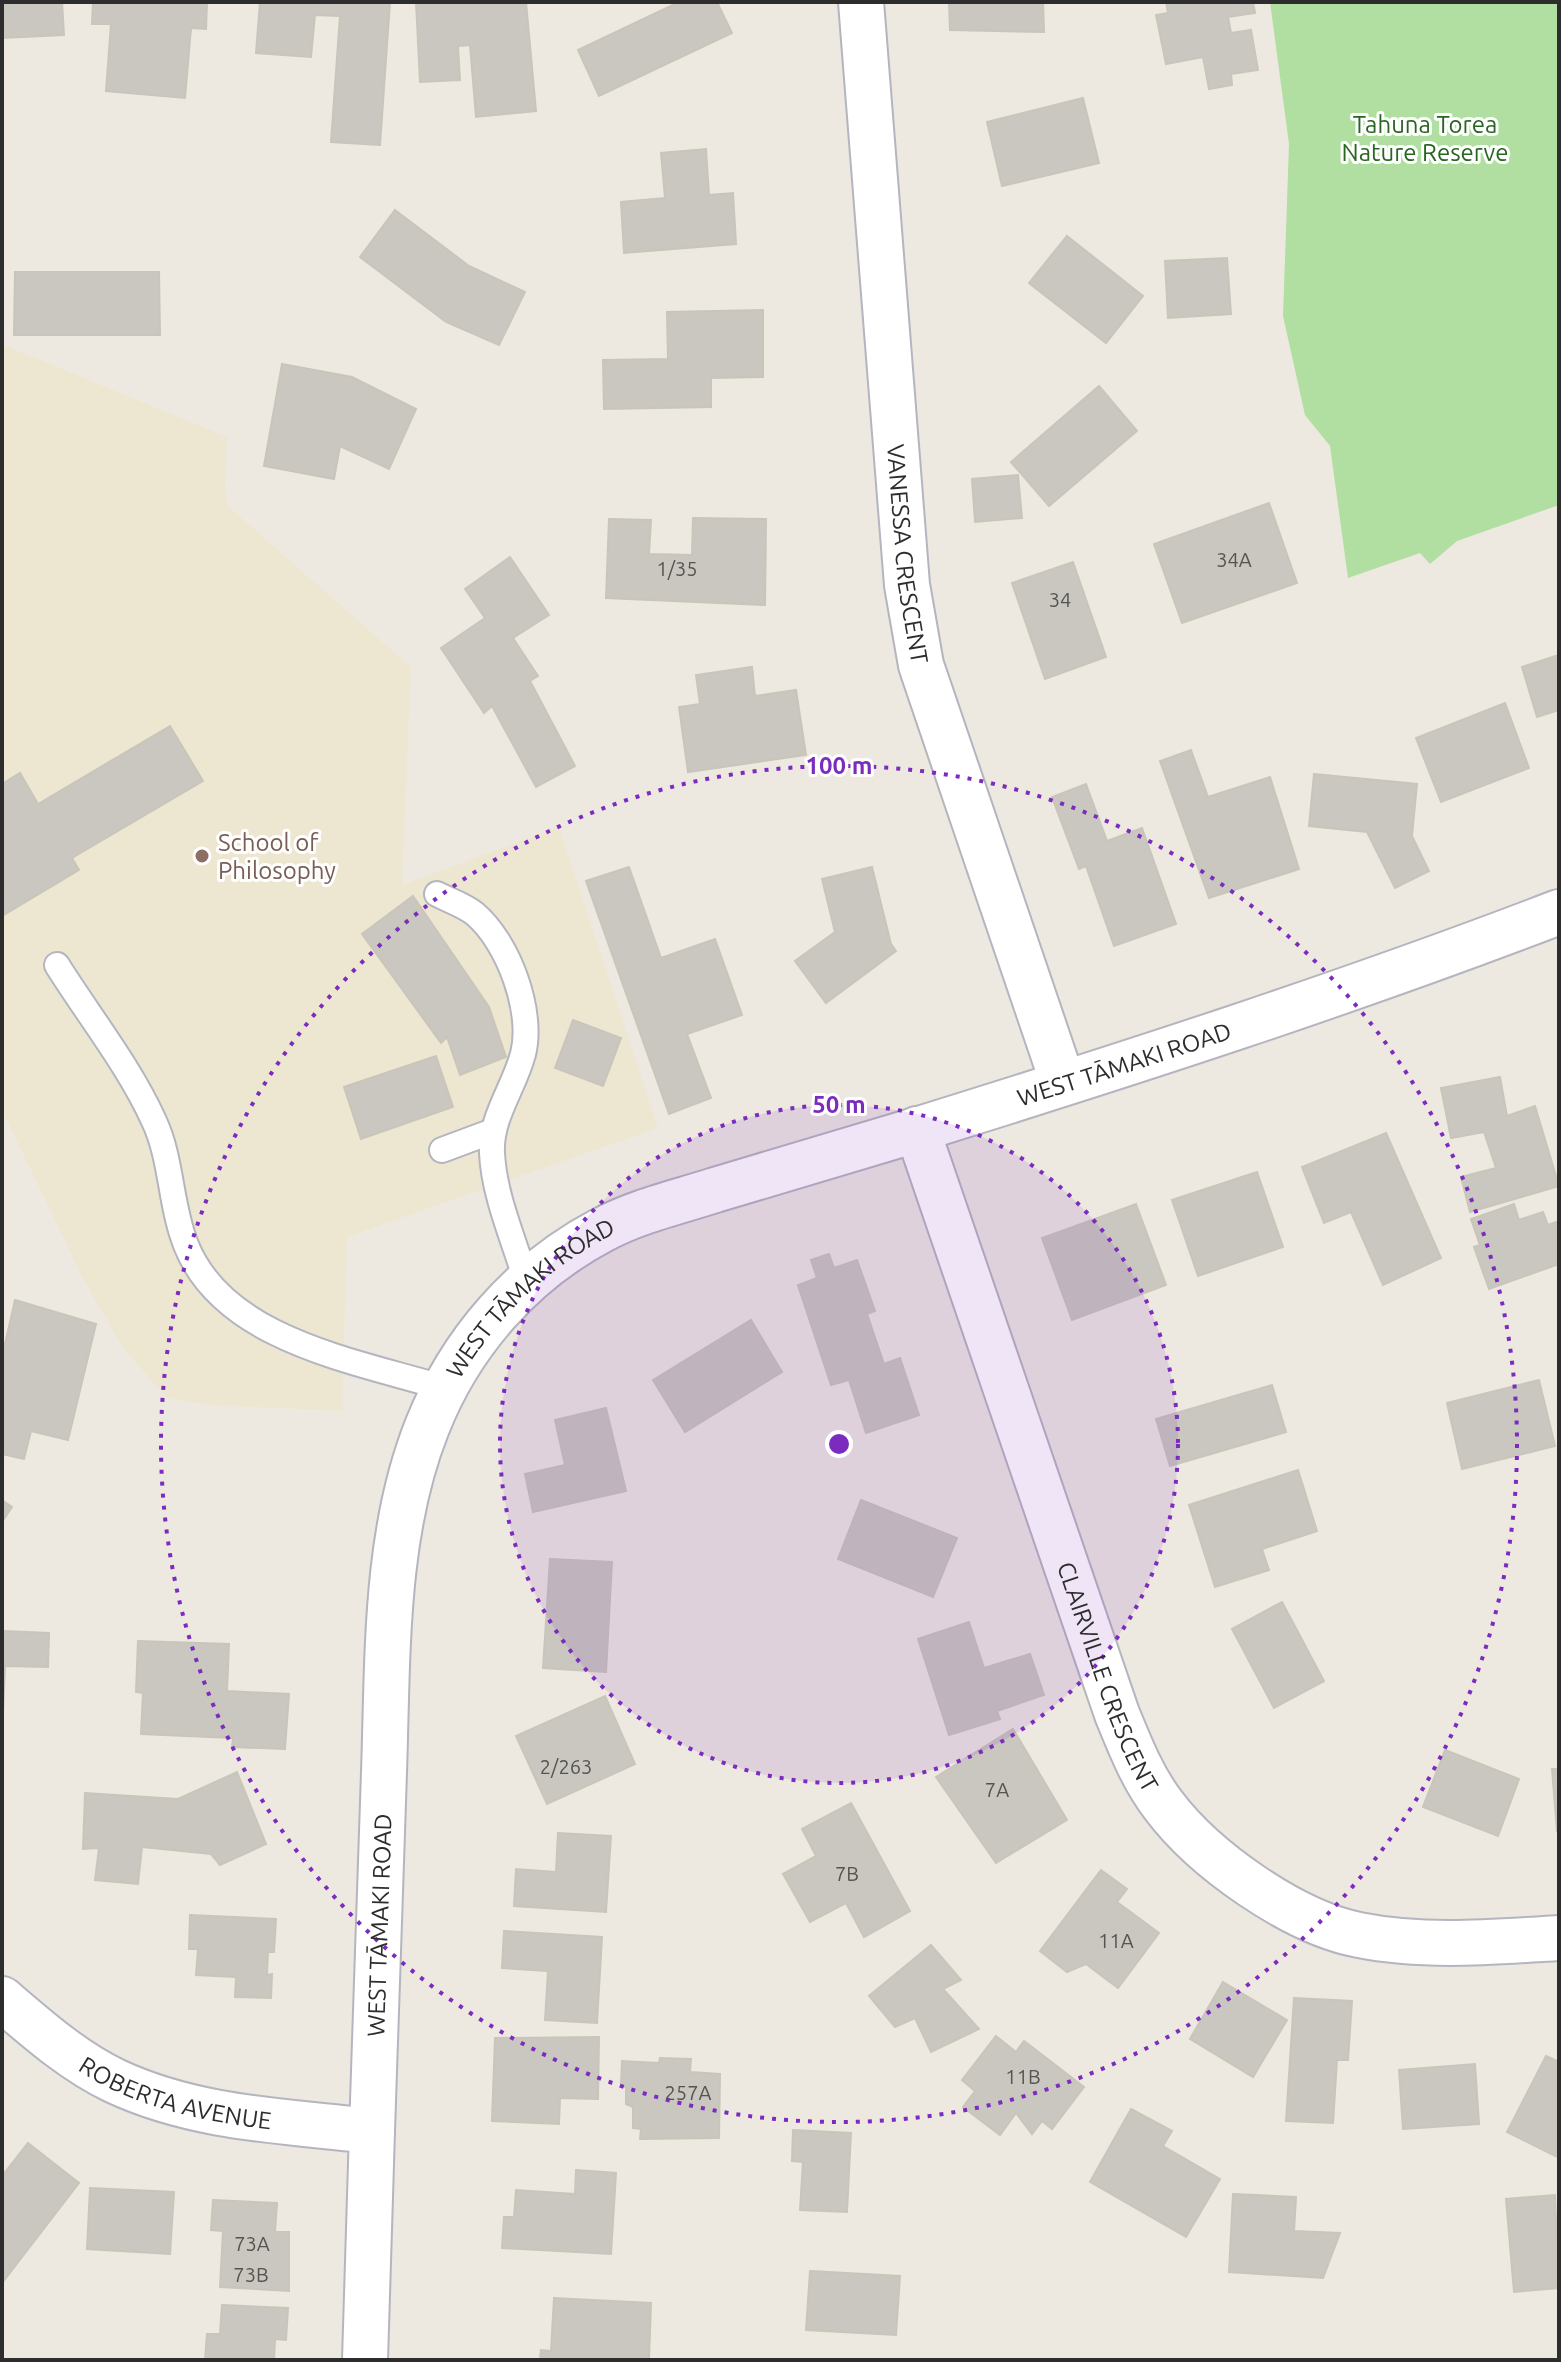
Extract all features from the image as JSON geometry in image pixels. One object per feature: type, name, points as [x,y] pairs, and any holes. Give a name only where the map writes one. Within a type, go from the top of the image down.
[{"type":"street","name":"VANESSA CRESCENT","points":[[861,2],[907,585],[921,665],[1063,1083]]},
{"type":"street","name":"WEST TĀMAKI ROAD","points":[[365,2360],[388,1640],[395,1558],[412,1474],[444,1388],[486,1323],[562,1254],[606,1228],[653,1209],[1063,1083],[1294,1007],[1559,912]]},
{"type":"street","name":"CLAIRVILLE CRESCENT","points":[[917,1129],[1117,1714],[1140,1768],[1162,1804],[1205,1850],[1260,1889],[1317,1920],[1357,1935],[1428,1942],[1559,1938]]},
{"type":"street","name":"ROBERTA AVENUE","points":[[2,1999],[55,2045],[113,2080],[162,2100],[269,2121],[372,2131]]},
{"type":"lane","points":[[437,894],[474,913],[496,939],[520,997],[526,1026],[523,1053],[493,1131],[497,1183],[527,1284]]},
{"type":"lane","points":[[57,965],[155,1122],[177,1221],[188,1250],[216,1291],[263,1328],[295,1342],[444,1388]]},
{"type":"lane","points":[[442,1150],[493,1131]]},
{"type":"shaded area","name":"School of Philosophy","points":[[2,344],[227,437],[225,486],[228,506],[411,667],[402,885],[559,827],[658,1128],[347,1237],[342,1411],[206,1405],[167,1398],[124,1349],[84,1281],[2,1110]]},
{"type":"green space","name":"Tahuna Torea Nature Reserve","points":[[1270,2],[1559,2],[1559,505],[1457,541],[1430,564],[1420,553],[1348,578],[1330,446],[1305,415],[1283,316],[1289,144]]},
{"type":"building","points":[[2,2],[62,2],[64,35],[2,38]]},
{"type":"building","points":[[93,2],[207,2],[206,29],[191,28],[185,98],[106,91],[111,24],[92,24]]},
{"type":"building","points":[[260,2],[390,2],[380,145],[331,142],[340,16],[315,15],[311,57],[256,53]]},
{"type":"building","points":[[416,2],[526,2],[536,111],[476,117],[470,45],[458,46],[460,80],[420,82]]},
{"type":"building","points":[[679,2],[717,2],[732,33],[599,96],[578,50]]},
{"type":"building","points":[[949,2],[1043,2],[1044,32],[950,30]]},
{"type":"building","points":[[1166,2],[1253,2],[1255,13],[1228,17],[1231,33],[1251,30],[1258,70],[1231,74],[1232,85],[1209,89],[1203,57],[1166,64],[1156,15],[1168,13]]},
{"type":"building","points":[[1083,98],[1099,163],[1002,186],[987,122]]},
{"type":"building","points":[[706,149],[709,195],[733,193],[736,244],[624,253],[621,202],[665,198],[661,153]]},
{"type":"building","points":[[395,210],[469,266],[525,292],[499,345],[446,322],[360,257]]},
{"type":"building","points":[[1067,236],[1143,296],[1106,343],[1029,283]]},
{"type":"building","points":[[1227,258],[1231,314],[1168,318],[1165,261]]},
{"type":"building","points":[[15,272],[159,272],[160,335],[14,335]]},
{"type":"building","points":[[763,310],[763,377],[711,378],[711,407],[604,409],[603,360],[668,359],[667,312]]},
{"type":"building","points":[[282,364],[352,377],[416,409],[389,469],[340,446],[334,479],[264,466]]},
{"type":"building","points":[[1099,386],[1137,431],[1049,506],[1011,462]]},
{"type":"building","points":[[1018,475],[1022,518],[975,522],[972,479]]},
{"type":"building","points":[[1269,503],[1297,583],[1182,623],[1154,544]]},
{"type":"building","points":[[693,518],[766,519],[765,605],[606,598],[609,519],[651,520],[649,554],[692,555]]},
{"type":"building","points":[[510,557],[549,615],[513,638],[538,676],[530,681],[575,766],[536,787],[492,706],[484,713],[441,648],[485,618],[465,589]]},
{"type":"building","points":[[1073,562],[1106,657],[1045,679],[1012,583]]},
{"type":"building","points":[[1559,655],[1559,710],[1537,717],[1522,667]]},
{"type":"building","points":[[752,667],[755,696],[796,690],[806,755],[688,772],[679,707],[700,704],[696,675]]},
{"type":"building","points":[[1505,703],[1529,768],[1441,802],[1416,738]]},
{"type":"building","points":[[170,726],[203,781],[72,858],[79,870],[2,916],[2,784],[20,773],[38,804]]},
{"type":"building","points":[[1191,750],[1208,797],[1270,777],[1299,869],[1209,898],[1160,761]]},
{"type":"building","points":[[1314,774],[1417,784],[1412,836],[1429,871],[1395,888],[1367,832],[1309,826]]},
{"type":"building","points":[[1086,784],[1107,841],[1142,828],[1176,924],[1114,946],[1086,866],[1079,869],[1052,797]]},
{"type":"building","points":[[629,867],[661,958],[715,939],[742,1015],[687,1034],[711,1098],[669,1114],[586,881]]},
{"type":"building","points":[[872,867],[891,944],[896,951],[826,1003],[795,961],[835,932],[822,879]]},
{"type":"building","points":[[413,896],[489,1007],[506,1057],[460,1075],[447,1037],[441,1043],[362,934]]},
{"type":"building","points":[[573,1020],[621,1038],[603,1086],[555,1068]]},
{"type":"building","points":[[436,1056],[453,1107],[361,1139],[344,1087]]},
{"type":"building","points":[[1500,1077],[1507,1116],[1535,1106],[1559,1186],[1470,1212],[1461,1177],[1496,1168],[1484,1132],[1451,1138],[1441,1088]]},
{"type":"building","points":[[1386,1133],[1441,1258],[1383,1285],[1351,1212],[1324,1223],[1302,1167]]},
{"type":"building","points":[[1257,1172],[1283,1247],[1198,1276],[1172,1200]]},
{"type":"building","points":[[1136,1204],[1166,1285],[1072,1320],[1042,1238]]},
{"type":"building","points":[[1514,1204],[1519,1220],[1543,1212],[1548,1225],[1559,1221],[1559,1264],[1489,1289],[1474,1247],[1480,1245],[1471,1219]]},
{"type":"building","points":[[829,1254],[834,1268],[857,1260],[875,1311],[867,1314],[884,1364],[900,1358],[919,1415],[866,1433],[849,1380],[831,1385],[798,1285],[817,1278],[811,1260]]},
{"type":"building","points":[[15,1300],[96,1324],[68,1440],[31,1431],[24,1459],[2,1454],[2,1343],[5,1344]]},
{"type":"building","points":[[751,1320],[782,1372],[685,1432],[653,1380]]},
{"type":"building","points":[[1539,1380],[1555,1446],[1462,1469],[1447,1403]]},
{"type":"building","points":[[1272,1385],[1286,1432],[1170,1466],[1156,1419]]},
{"type":"building","points":[[606,1408],[626,1491],[533,1512],[525,1474],[565,1465],[555,1420]]},
{"type":"building","points":[[1298,1470],[1317,1531],[1262,1549],[1269,1570],[1215,1587],[1189,1505]]},
{"type":"building","points":[[2,1500],[12,1507],[2,1522]]},
{"type":"building","points":[[861,1500],[957,1538],[933,1597],[838,1559]]},
{"type":"building","points":[[550,1559],[612,1562],[606,1672],[543,1668]]},
{"type":"building","points":[[1282,1602],[1324,1681],[1274,1708],[1232,1629]]},
{"type":"building","points":[[969,1622],[984,1668],[1030,1654],[1044,1695],[997,1711],[1000,1719],[949,1735],[918,1639]]},
{"type":"building","points":[[2,1631],[49,1633],[48,1667],[5,1666],[2,1736]]},
{"type":"building","points":[[138,1641],[229,1644],[227,1691],[289,1694],[285,1749],[232,1747],[233,1738],[141,1734],[143,1693],[136,1692]]},
{"type":"building","points":[[605,1696],[635,1764],[547,1804],[516,1736]]},
{"type":"building","points":[[1013,1729],[1067,1820],[996,1863],[936,1777]]},
{"type":"building","points":[[1445,1750],[1519,1779],[1498,1836],[1423,1807]]},
{"type":"building","points":[[1552,1769],[1559,1769],[1557,1831]]},
{"type":"building","points":[[237,1772],[266,1844],[220,1865],[211,1854],[142,1847],[138,1884],[95,1880],[99,1848],[83,1849],[85,1793],[178,1799]]},
{"type":"building","points":[[851,1803],[910,1911],[864,1937],[846,1903],[810,1922],[783,1874],[816,1856],[802,1829]]},
{"type":"building","points":[[558,1833],[611,1836],[606,1912],[514,1906],[516,1869],[556,1872]]},
{"type":"building","points":[[1101,1870],[1127,1889],[1117,1902],[1159,1933],[1118,1988],[1086,1964],[1067,1972],[1040,1951]]},
{"type":"building","points":[[190,1915],[276,1919],[274,1952],[268,1952],[267,1975],[272,1974],[271,1998],[235,1997],[236,1977],[196,1975],[198,1949],[189,1949]]},
{"type":"building","points":[[504,1931],[602,1937],[597,2023],[545,2020],[548,1971],[502,1968]]},
{"type":"building","points":[[931,1945],[961,1980],[943,1989],[979,2029],[931,2052],[915,2018],[895,2027],[869,1996]]},
{"type":"building","points":[[1223,1982],[1287,2020],[1253,2077],[1190,2039]]},
{"type":"building","points":[[1294,1998],[1352,2001],[1348,2060],[1337,2060],[1333,2123],[1286,2121]]},
{"type":"building","points":[[996,2036],[1016,2052],[1024,2041],[1084,2087],[1052,2129],[1042,2121],[1032,2134],[1016,2113],[1000,2135],[963,2107],[975,2091],[962,2080]]},
{"type":"building","points":[[599,2037],[598,2099],[560,2098],[559,2124],[492,2121],[495,2038]]},
{"type":"building","points":[[1546,2056],[1559,2062],[1559,2158],[1507,2132]]},
{"type":"building","points":[[660,2058],[691,2059],[690,2072],[720,2074],[719,2138],[640,2139],[641,2129],[633,2128],[633,2107],[626,2104],[626,2087],[621,2086],[622,2061],[659,2063]]},
{"type":"building","points":[[1475,2064],[1479,2124],[1403,2129],[1399,2070]]},
{"type":"building","points":[[1131,2109],[1172,2131],[1163,2146],[1220,2179],[1186,2237],[1090,2182]]},
{"type":"building","points":[[793,2130],[851,2133],[847,2212],[800,2210],[803,2162],[792,2161]]},
{"type":"building","points":[[28,2143],[79,2183],[2,2283],[2,2176]]},
{"type":"building","points":[[576,2170],[616,2173],[611,2254],[502,2248],[504,2217],[514,2217],[516,2190],[575,2194]]},
{"type":"building","points":[[90,2188],[174,2192],[170,2254],[87,2249]]},
{"type":"building","points":[[1233,2194],[1296,2197],[1294,2231],[1340,2233],[1323,2278],[1229,2272]]},
{"type":"building","points":[[1555,2195],[1559,2288],[1514,2292],[1506,2199]]},
{"type":"building","points":[[213,2200],[277,2203],[275,2232],[289,2232],[289,2291],[220,2287],[223,2231],[211,2230]]},
{"type":"building","points":[[810,2271],[900,2276],[896,2335],[806,2330]]},
{"type":"building","points":[[554,2298],[651,2303],[649,2360],[540,2360],[541,2350],[551,2351]]},
{"type":"building","points":[[222,2305],[288,2308],[286,2340],[275,2339],[274,2360],[205,2360],[207,2334],[220,2334]]},
{"type":"place","name":"School of Philosophy","points":[[202,856]]}]
